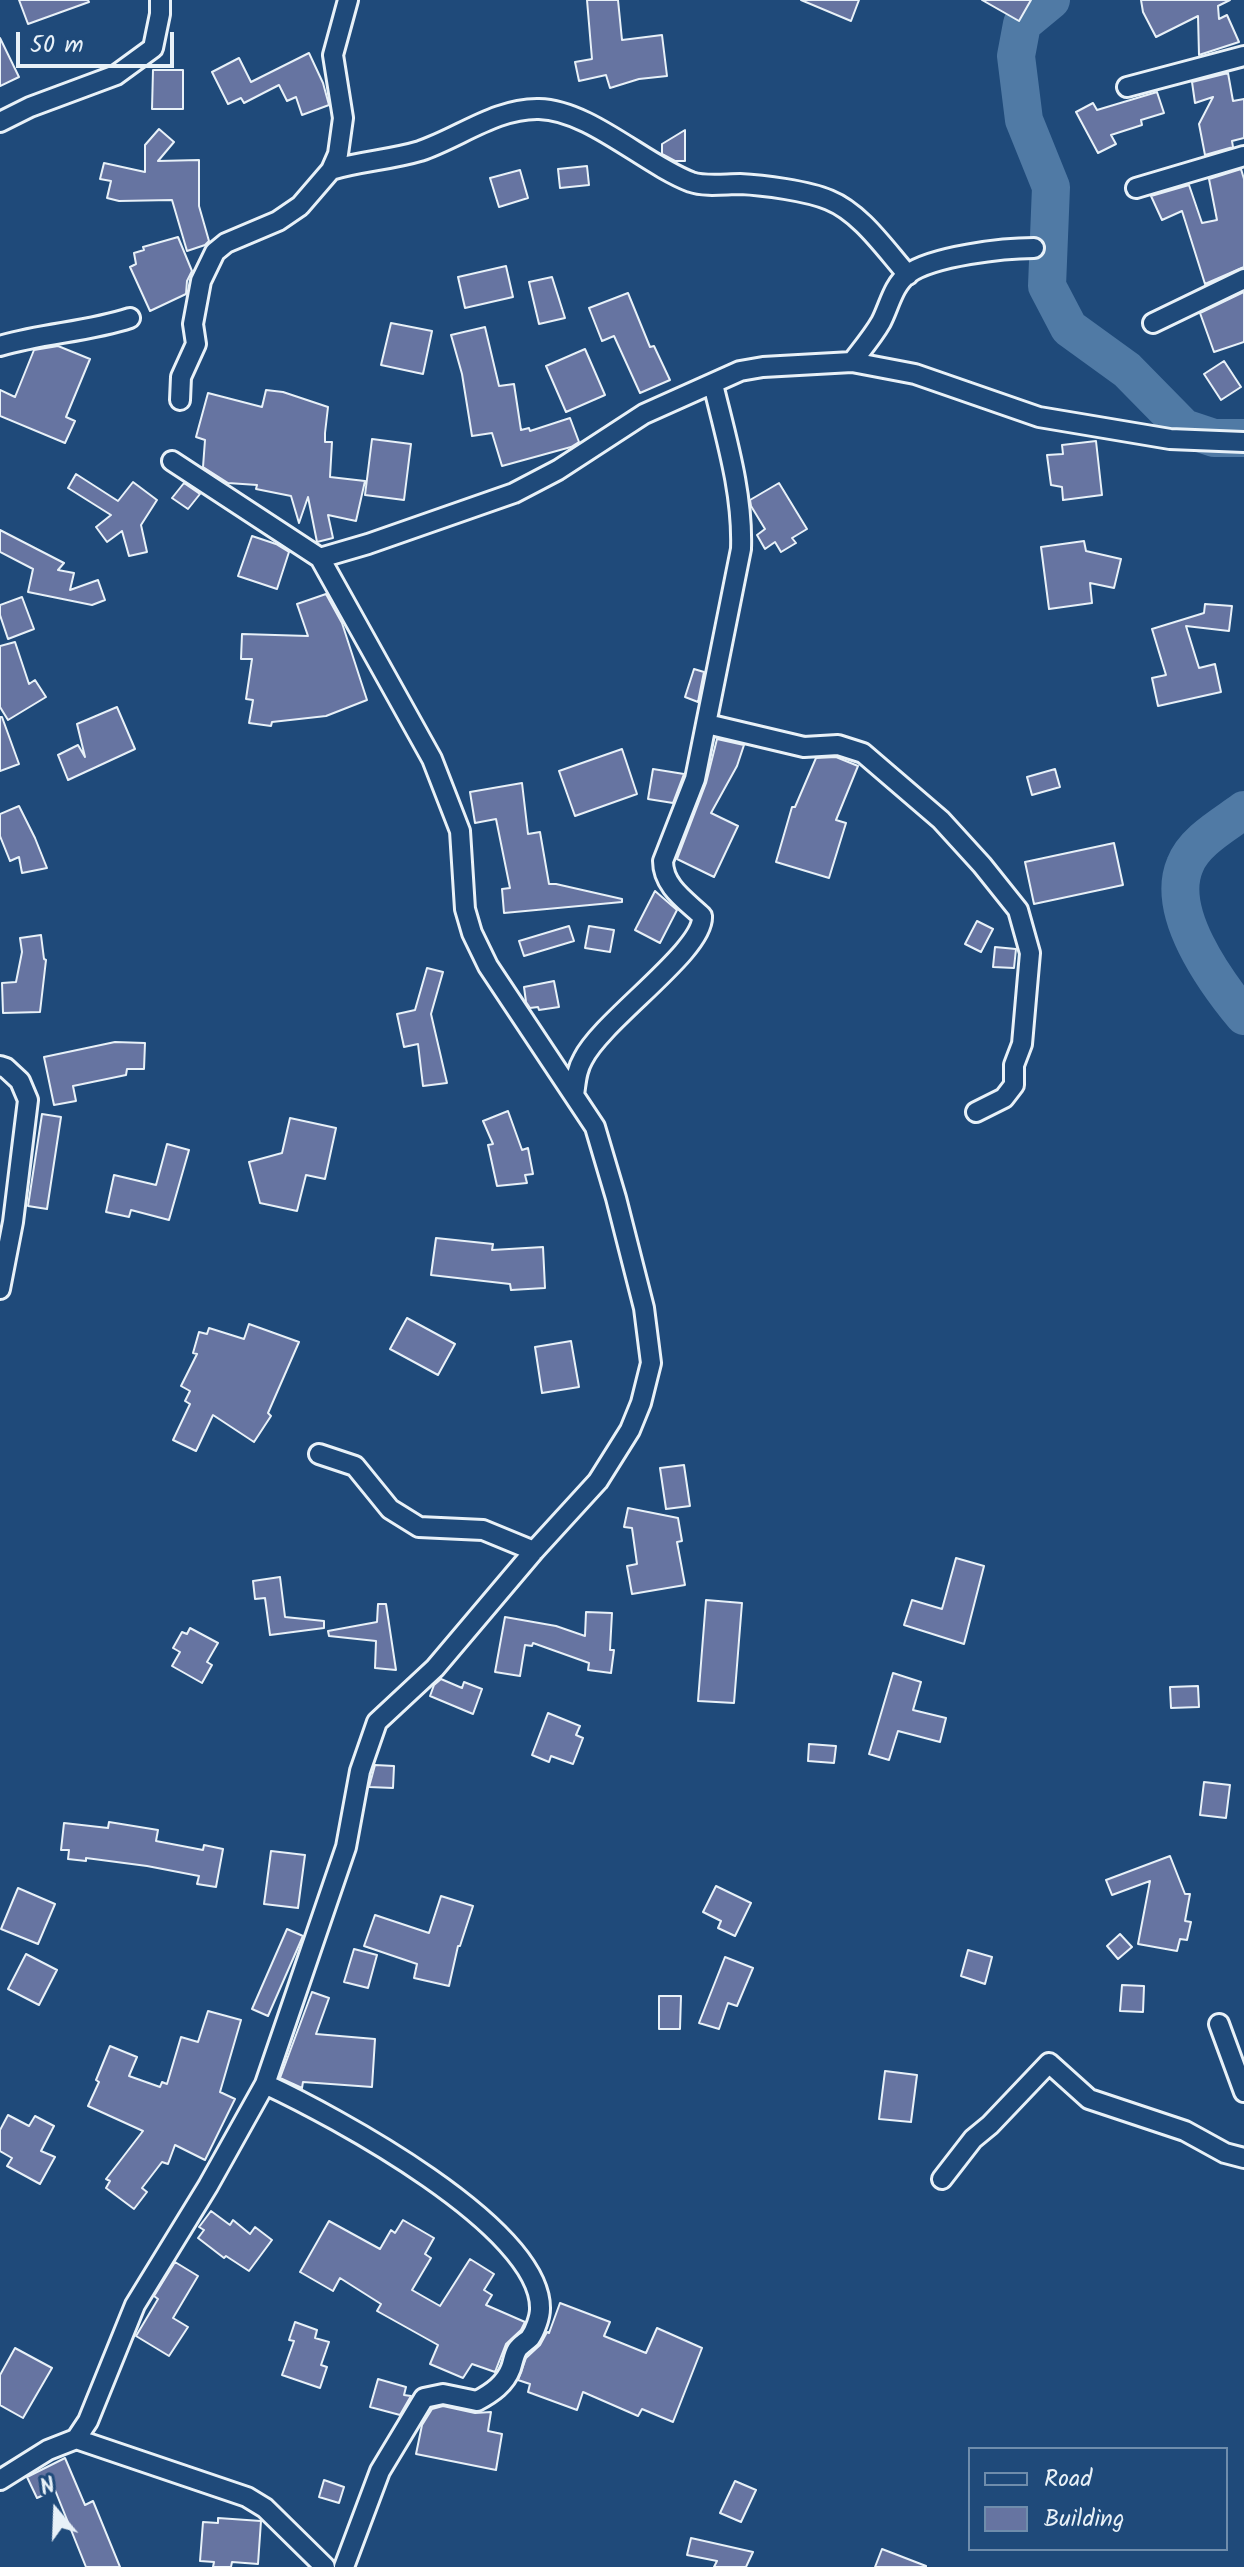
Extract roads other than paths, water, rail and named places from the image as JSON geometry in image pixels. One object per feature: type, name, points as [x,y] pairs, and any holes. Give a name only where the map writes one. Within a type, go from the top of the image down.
[{"type":"street","points":[[0,122],[30,107],[116,75],[153,48],[160,0]]},
{"type":"street","points":[[180,400],[181,377],[196,344],[193,324],[201,281],[215,252],[226,243],[278,221],[300,206],[331,170],[338,154],[343,118],[333,55],[348,0]]},
{"type":"street","points":[[1127,87],[1244,56]]},
{"type":"street","points":[[331,170],[359,162],[387,161],[458,137],[490,119],[540,109],[575,117],[695,183],[758,185],[828,199],[851,212],[908,275]]},
{"type":"street","points":[[1136,188],[1244,156]]},
{"type":"street","points":[[852,362],[870,339],[890,299],[908,275],[970,254],[1005,248],[1034,248]]},
{"type":"street","points":[[1153,323],[1244,279]]},
{"type":"street","points":[[0,346],[45,335],[101,328],[130,318]]},
{"type":"street","points":[[320,558],[514,493],[558,470],[644,414],[740,371],[793,363],[852,362],[915,374],[1039,417],[1170,439],[1244,442]]},
{"type":"street","points":[[574,1095],[576,1074],[591,1046],[607,1026],[687,947],[703,924],[702,916],[663,874],[663,861],[695,779],[741,549],[742,525],[735,479],[713,384]]},
{"type":"street","points":[[0,2480],[48,2450],[76,2439],[98,2403],[135,2305],[208,2186],[265,2084],[346,1847],[360,1771],[377,1722],[435,1668],[598,1481],[630,1430],[641,1403],[651,1363],[644,1308],[595,1127],[488,966],[472,933],[465,909],[460,831],[432,759],[320,558],[172,461]]},
{"type":"street","points":[[707,724],[804,747],[838,745],[863,753],[941,820],[1018,910],[1030,953],[1022,1044],[1014,1065],[1014,1085],[1004,1098],[976,1112]]},
{"type":"street","points":[[0,1066],[20,1081],[28,1100],[13,1222],[0,1289]]},
{"type":"street","points":[[319,1454],[355,1466],[390,1509],[419,1527],[483,1530],[534,1551]]},
{"type":"street","points":[[1219,2024],[1244,2092]]},
{"type":"street","points":[[942,2179],[973,2139],[1049,2063],[1089,2099],[1185,2131],[1225,2153],[1244,2158]]},
{"type":"street","points":[[265,2084],[300,2100],[442,2185],[516,2251],[537,2286],[540,2301],[541,2314],[530,2337],[516,2351],[505,2380],[491,2394],[477,2401],[443,2394],[424,2398],[380,2471],[344,2567]]},
{"type":"street","points":[[76,2439],[247,2497],[265,2508],[325,2567]]},
{"type":"waterway","points":[[1051,0],[1022,24],[1016,56],[1024,120],[1051,187],[1047,286],[1069,328],[1127,370],[1184,428],[1214,438],[1244,438]]},
{"type":"waterway","points":[[1244,810],[1195,848],[1185,865],[1181,884],[1182,904],[1196,945],[1244,1016]]}]
